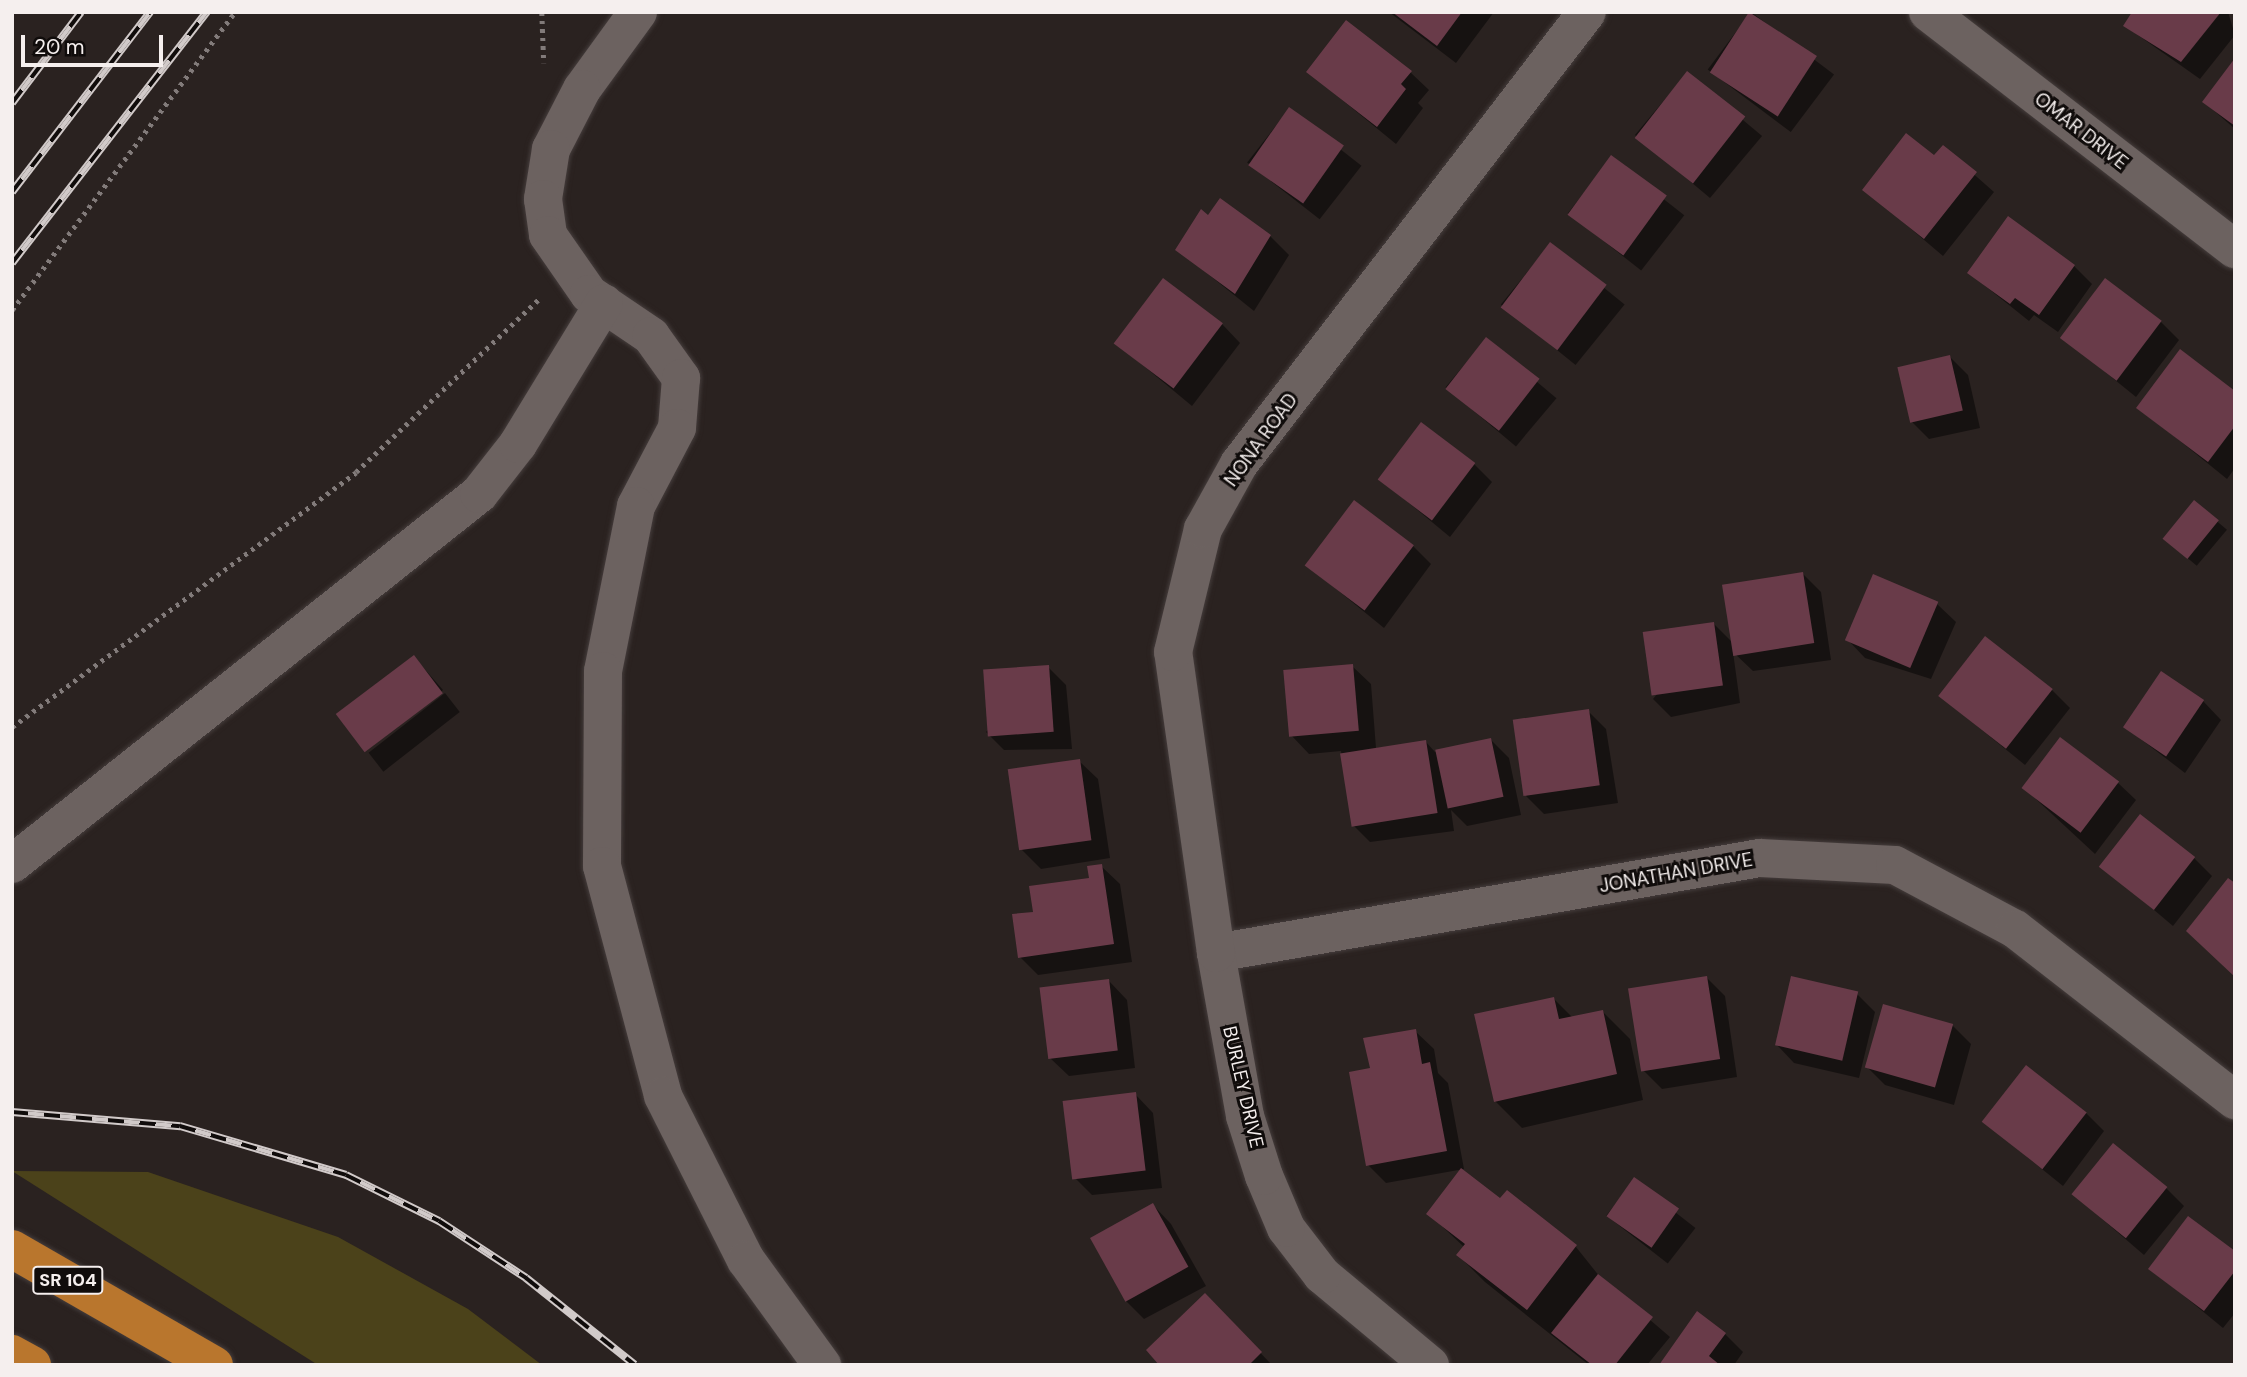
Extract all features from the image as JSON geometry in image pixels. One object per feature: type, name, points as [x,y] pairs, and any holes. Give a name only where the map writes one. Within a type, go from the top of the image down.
[{"type":"highway","name":"SR 104","points":[[12,1250],[124,1311],[214,1365]]},
{"type":"highway","points":[[12,1354],[32,1365]]},
{"type":"street","points":[[638,12],[582,89],[551,149],[543,199],[548,235],[569,267],[604,303],[651,336],[681,378],[677,428],[636,506],[603,671],[602,866],[663,1096],[746,1260],[822,1365]]},
{"type":"street","name":"NONA ROAD","points":[[1216,953],[1173,652],[1203,528],[1239,464],[1587,12]]},
{"type":"street","name":"OMAR DRIVE","points":[[1928,12],[2235,249]]},
{"type":"street","points":[[12,864],[479,494],[519,444],[604,303]]},
{"type":"street","name":"JONATHAN DRIVE","points":[[1216,953],[1760,858],[1895,865],[2015,929],[2235,1100]]},
{"type":"street","name":"BURLEY DRIVE","points":[[1216,953],[1245,1116],[1286,1228],[1322,1275],[1430,1365]]},
{"type":"path","points":[[12,310],[235,12]]},
{"type":"path","points":[[12,727],[356,472],[478,362],[569,267]]},
{"type":"shaded area","points":[[12,1171],[148,1172],[338,1237],[468,1309],[542,1365],[318,1365]]},
{"type":"building","points":[[1392,12],[1462,12],[1437,46]]},
{"type":"building","points":[[1749,12],[1817,56],[1778,117],[1710,72]]},
{"type":"building","points":[[2132,12],[2221,12],[2181,62],[2123,26]]},
{"type":"building","points":[[1346,20],[1412,71],[1401,84],[1406,89],[1377,127],[1306,72]]},
{"type":"building","points":[[2235,58],[2235,126],[2202,102]]},
{"type":"building","points":[[1687,71],[1745,117],[1693,184],[1635,138]]},
{"type":"building","points":[[1289,107],[1344,145],[1303,204],[1248,165]]},
{"type":"building","points":[[1906,133],[1934,155],[1943,145],[1977,172],[1924,239],[1862,190]]},
{"type":"building","points":[[1611,155],[1667,196],[1623,255],[1568,215]]},
{"type":"building","points":[[1220,198],[1271,235],[1235,294],[1175,250],[1201,209],[1208,215]]},
{"type":"building","points":[[2008,216],[2075,265],[2039,315],[2015,298],[2010,304],[1967,273]]},
{"type":"building","points":[[1550,242],[1607,285],[1557,350],[1501,307]]},
{"type":"building","points":[[1163,278],[1223,323],[1174,389],[1114,343]]},
{"type":"building","points":[[2105,278],[2162,321],[2117,381],[2060,338]]},
{"type":"building","points":[[1486,337],[1540,379],[1499,431],[1445,389]]},
{"type":"building","points":[[2180,349],[2235,391],[2235,426],[2208,462],[2136,408]]},
{"type":"building","points":[[1950,355],[1963,411],[1910,423],[1897,367]]},
{"type":"building","points":[[1421,422],[1475,463],[1432,520],[1378,480]]},
{"type":"building","points":[[1354,500],[1414,545],[1365,611],[1305,565]]},
{"type":"building","points":[[2194,500],[2219,520],[2187,559],[2163,539]]},
{"type":"building","points":[[1803,572],[1814,643],[1733,656],[1722,585]]},
{"type":"building","points":[[1873,574],[1938,602],[1910,668],[1845,640]]},
{"type":"building","points":[[1714,622],[1723,685],[1652,695],[1643,632]]},
{"type":"building","points":[[1985,636],[2053,689],[2006,749],[1938,696]]},
{"type":"building","points":[[414,655],[443,693],[365,752],[336,714]]},
{"type":"building","points":[[1353,664],[1359,731],[1289,737],[1283,670]]},
{"type":"building","points":[[1049,665],[1054,732],[988,736],[983,670]]},
{"type":"building","points":[[2161,671],[2204,700],[2166,756],[2123,727]]},
{"type":"building","points":[[1589,709],[1600,785],[1523,796],[1513,720]]},
{"type":"building","points":[[2060,737],[2119,782],[2081,833],[2021,788]]},
{"type":"building","points":[[1491,738],[1503,797],[1448,809],[1435,750]]},
{"type":"building","points":[[1426,740],[1438,813],[1352,827],[1340,754]]},
{"type":"building","points":[[1080,759],[1091,840],[1019,850],[1008,769]]},
{"type":"building","points":[[2140,814],[2195,857],[2154,910],[2099,867]]},
{"type":"building","points":[[1102,864],[1114,944],[1018,958],[1012,914],[1033,912],[1029,886],[1089,878],[1087,866]]},
{"type":"building","points":[[2228,878],[2235,883],[2235,977],[2186,931]]},
{"type":"building","points":[[1707,976],[1720,1059],[1641,1071],[1628,989]]},
{"type":"building","points":[[1791,976],[1858,992],[1842,1061],[1775,1045]]},
{"type":"building","points":[[1109,979],[1118,1050],[1048,1059],[1040,988]]},
{"type":"building","points":[[1554,997],[1559,1019],[1603,1010],[1617,1074],[1494,1102],[1474,1014]]},
{"type":"building","points":[[1883,1004],[1953,1024],[1935,1088],[1865,1067]]},
{"type":"building","points":[[1416,1029],[1422,1064],[1430,1062],[1447,1151],[1366,1166],[1349,1072],[1370,1068],[1363,1038]]},
{"type":"building","points":[[2026,1065],[2087,1112],[2042,1169],[1982,1122]]},
{"type":"building","points":[[1136,1092],[1146,1170],[1072,1179],[1063,1101]]},
{"type":"building","points":[[2113,1143],[2167,1187],[2126,1238],[2071,1194]]},
{"type":"building","points":[[1461,1168],[1500,1198],[1507,1190],[1577,1245],[1527,1310],[1456,1255],[1465,1244],[1426,1214]]},
{"type":"building","points":[[1634,1177],[1679,1209],[1652,1248],[1606,1216]]},
{"type":"building","points":[[1153,1203],[1188,1267],[1125,1302],[1090,1238]]},
{"type":"building","points":[[2188,1216],[2235,1251],[2235,1271],[2204,1311],[2148,1269]]},
{"type":"building","points":[[1598,1274],[1653,1317],[1615,1365],[1592,1365],[1551,1333]]},
{"type":"building","points":[[1205,1293],[1262,1352],[1249,1365],[1159,1365],[1146,1350]]},
{"type":"building","points":[[1697,1311],[1726,1333],[1709,1356],[1720,1365],[1659,1365]]},
{"type":"railway","points":[[12,103],[81,12]]},
{"type":"railway","points":[[12,192],[150,12]]},
{"type":"railway","points":[[12,263],[207,12]]},
{"type":"railway","points":[[12,1112],[180,1126],[346,1175],[439,1221],[526,1278],[635,1365]]}]
